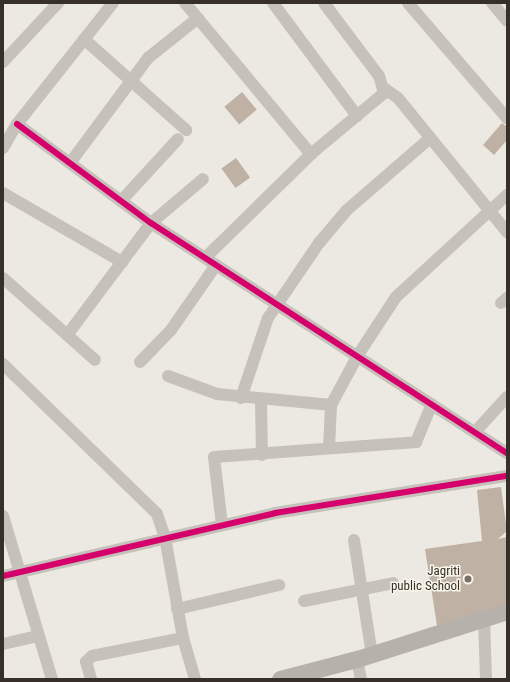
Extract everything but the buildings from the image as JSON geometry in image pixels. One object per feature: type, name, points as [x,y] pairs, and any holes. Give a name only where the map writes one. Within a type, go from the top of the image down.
[{"type":"street","points":[[3,62],[58,3]]},
{"type":"street","points":[[3,148],[17,124],[113,3]]},
{"type":"street","points":[[184,3],[311,154]]},
{"type":"street","points":[[273,3],[357,116]]},
{"type":"street","points":[[324,3],[385,89],[398,98],[507,232]]},
{"type":"street","points":[[408,3],[507,118]]},
{"type":"street","points":[[492,3],[507,21]]},
{"type":"street","points":[[70,163],[148,58],[198,18]]},
{"type":"street","points":[[84,39],[132,79],[182,135],[122,201]]},
{"type":"street","points":[[140,362],[171,330],[211,261],[311,154],[381,97],[385,89]]},
{"type":"street","points":[[17,124],[151,223],[211,261],[276,306],[358,355],[507,453]]},
{"type":"street","points":[[241,398],[261,334],[276,306],[347,210],[430,138]]},
{"type":"street","points":[[68,334],[151,223],[203,179]]},
{"type":"street","points":[[3,193],[122,262]]},
{"type":"street","points":[[329,448],[331,406],[358,355],[403,289],[490,212],[507,195]]},
{"type":"street","points":[[3,278],[68,334],[95,360]]},
{"type":"street","points":[[3,364],[154,509],[165,537],[183,638],[195,679]]},
{"type":"street","points":[[168,376],[203,390],[241,398],[331,406]]},
{"type":"street","points":[[475,432],[507,397]]},
{"type":"street","points":[[260,400],[262,455]]},
{"type":"street","points":[[222,525],[214,457],[262,455],[329,448],[416,442],[432,404]]},
{"type":"street","points":[[3,576],[165,537],[222,525],[507,476]]},
{"type":"street","points":[[3,516],[52,679]]},
{"type":"street","points":[[354,540],[361,588],[364,657],[361,679]]},
{"type":"street","points":[[304,600],[392,582]]},
{"type":"street","points":[[177,609],[279,585]]},
{"type":"street","points":[[280,679],[364,657],[507,611]]},
{"type":"street","points":[[484,619],[486,679]]},
{"type":"street","points":[[3,644],[38,636]]},
{"type":"street","points":[[92,679],[86,662],[92,656],[183,638]]},
{"type":"cycle path","points":[[17,124],[151,223],[507,453]]},
{"type":"cycle path","points":[[3,576],[275,513],[507,476]]},
{"type":"place","name":"Jagriti public School","points":[[468,579]]}]
